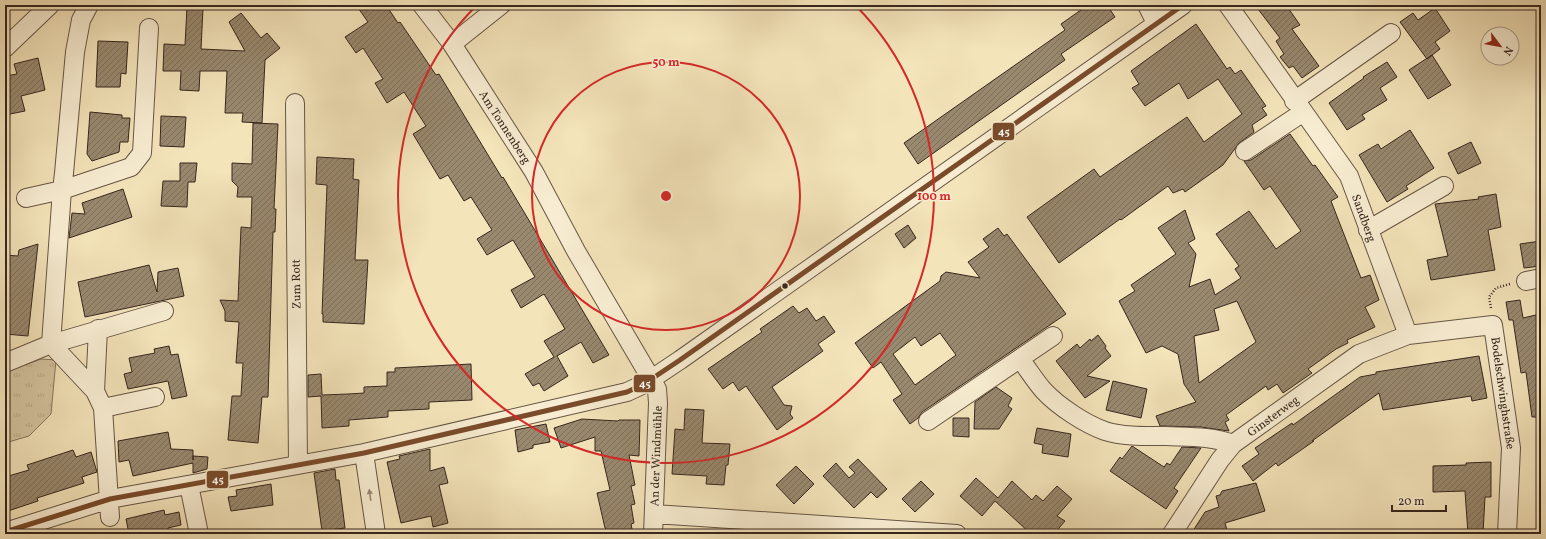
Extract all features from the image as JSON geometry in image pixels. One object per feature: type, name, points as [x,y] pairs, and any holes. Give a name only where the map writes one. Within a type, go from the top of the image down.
[{"type":"street","points":[[5,48],[50,5]]},
{"type":"street","points":[[89,5],[81,20],[75,52],[62,190],[51,344],[95,391],[103,408],[110,517]]},
{"type":"street","name":"Am Tonnenberg","points":[[422,5],[452,44],[534,172],[576,251],[652,379]]},
{"type":"street","points":[[452,44],[501,5]]},
{"type":"street","points":[[1146,5],[1156,23]]},
{"type":"street","points":[[5,532],[110,500],[364,453],[627,392],[644,384],[680,360],[1183,5]]},
{"type":"street","name":"Sandberg","points":[[1228,5],[1298,107],[1348,176],[1368,230],[1415,334]]},
{"type":"street","points":[[26,198],[62,190],[131,167],[142,154],[149,28]]},
{"type":"street","points":[[1245,151],[1391,33]]},
{"type":"street","name":"Zum Rott","points":[[295,103],[298,464]]},
{"type":"street","points":[[1368,230],[1444,186]]},
{"type":"street","points":[[5,363],[51,344],[98,329],[164,311]]},
{"type":"street","name":"Ginsterweg","points":[[1172,534],[1220,460],[1233,444],[1359,354],[1415,334],[1493,325]]},
{"type":"street","name":"Bodelschwinghstraße","points":[[1493,325],[1512,448],[1507,534]]},
{"type":"street","points":[[95,391],[98,329]]},
{"type":"street","points":[[928,421],[1053,336]]},
{"type":"street","points":[[1020,359],[1044,391],[1057,403],[1105,431],[1123,434],[1219,439],[1233,444]]},
{"type":"street","name":"An der Windmühle","points":[[652,379],[657,389],[658,403],[653,534]]},
{"type":"street","points":[[103,408],[155,397]]},
{"type":"street","points":[[364,453],[376,534]]},
{"type":"street","points":[[189,485],[199,534]]},
{"type":"street","points":[[654,514],[798,528],[956,534]]},
{"type":"path","points":[[1493,325],[1489,297],[1496,288],[1534,279]]},
{"type":"green space","points":[[41,359],[56,360],[51,414],[29,436],[5,443],[5,372]]},
{"type":"building","points":[[356,5],[386,5],[398,23],[400,22],[436,75],[439,74],[502,178],[503,177],[609,355],[593,363],[581,342],[557,356],[568,376],[544,391],[539,383],[533,386],[525,374],[554,357],[544,341],[565,329],[544,294],[521,308],[511,290],[535,277],[513,240],[487,255],[477,239],[492,230],[471,197],[464,201],[448,175],[440,179],[413,134],[426,126],[404,92],[387,103],[375,83],[383,79],[363,48],[356,53],[345,37],[368,22]]},
{"type":"building","points":[[1088,5],[1107,5],[1115,17],[1061,54],[1065,60],[918,164],[904,143],[1065,30],[1061,24]]},
{"type":"building","points":[[1255,5],[1286,5],[1300,25],[1292,29],[1319,66],[1302,78],[1293,66],[1289,68],[1280,57],[1284,54],[1276,41],[1280,38]]},
{"type":"building","points":[[187,7],[203,8],[201,49],[245,51],[229,22],[241,13],[261,38],[267,33],[280,48],[265,60],[262,123],[242,122],[243,113],[225,113],[227,71],[200,71],[199,91],[180,90],[181,71],[163,71],[164,44],[185,45]]},
{"type":"building","points":[[1435,8],[1450,31],[1435,42],[1440,49],[1427,59],[1400,22],[1413,13],[1418,20]]},
{"type":"building","points":[[1196,24],[1227,69],[1230,67],[1235,74],[1241,70],[1266,106],[1262,108],[1267,115],[1252,125],[1254,132],[1239,143],[1223,165],[1185,192],[1183,189],[1173,193],[1168,186],[1059,263],[1027,217],[1094,169],[1100,177],[1187,117],[1204,142],[1242,114],[1218,79],[1188,99],[1179,83],[1145,106],[1132,88],[1139,84],[1131,71]]},
{"type":"building","points":[[98,41],[128,42],[126,74],[121,73],[120,87],[96,87]]},
{"type":"building","points":[[1432,55],[1451,85],[1428,99],[1409,70]]},
{"type":"building","points":[[38,58],[45,90],[21,96],[25,111],[5,115],[5,76],[17,74],[14,64]]},
{"type":"building","points":[[1387,62],[1397,77],[1380,88],[1387,100],[1362,115],[1365,119],[1347,130],[1329,103],[1364,78],[1363,77]]},
{"type":"building","points":[[90,112],[122,115],[122,118],[130,118],[128,142],[120,142],[119,152],[92,161],[87,154]]},
{"type":"building","points":[[161,116],[186,117],[184,147],[160,146]]},
{"type":"building","points":[[253,123],[278,124],[268,397],[262,397],[258,443],[228,440],[232,396],[241,396],[243,363],[236,363],[239,322],[225,321],[225,311],[220,300],[238,301],[241,227],[251,228],[252,197],[237,197],[238,187],[232,181],[232,163],[252,164]]},
{"type":"building","points":[[1410,130],[1434,168],[1406,186],[1408,189],[1387,202],[1359,155],[1378,144],[1381,149]]},
{"type":"building","points":[[1290,134],[1313,166],[1315,165],[1338,197],[1331,201],[1361,278],[1370,275],[1379,300],[1365,307],[1375,327],[1347,340],[1348,343],[1336,349],[1308,369],[1312,373],[1283,393],[1277,384],[1268,390],[1266,386],[1226,415],[1229,420],[1225,422],[1229,431],[1201,427],[1160,426],[1156,416],[1196,402],[1184,384],[1178,354],[1162,346],[1146,353],[1119,301],[1135,291],[1131,285],[1176,254],[1158,228],[1185,210],[1195,239],[1188,243],[1196,254],[1189,287],[1210,279],[1215,295],[1241,278],[1235,269],[1239,266],[1216,234],[1249,211],[1276,249],[1301,231],[1270,186],[1264,190],[1244,161],[1251,160]],"holes":[[[1237,301],[1256,342],[1199,383],[1194,336],[1219,330],[1214,309]]]},
{"type":"building","points":[[1471,142],[1481,163],[1458,174],[1448,153]]},
{"type":"building","points":[[317,157],[354,159],[353,179],[359,180],[355,260],[368,260],[364,324],[323,322],[322,314],[327,185],[316,184]]},
{"type":"building","points":[[180,163],[197,163],[195,182],[188,182],[187,207],[161,206],[163,181],[180,181]]},
{"type":"building","points":[[123,189],[132,217],[69,238],[72,213],[85,214],[82,203]]},
{"type":"building","points":[[1496,194],[1501,227],[1488,230],[1495,270],[1431,280],[1427,260],[1448,256],[1435,204],[1479,199],[1478,197]]},
{"type":"building","points":[[908,225],[916,238],[904,248],[895,234]]},
{"type":"building","points":[[998,228],[1004,236],[1007,234],[1066,314],[922,412],[918,418],[910,424],[893,400],[902,394],[881,362],[873,368],[855,343],[940,281],[941,276],[946,272],[980,278],[968,262],[989,247],[983,239]],"holes":[[[940,333],[956,355],[915,385],[893,354],[915,337],[921,346]]]},
{"type":"building","points":[[1541,241],[1541,266],[1524,268],[1520,244]]},
{"type":"building","points":[[38,244],[28,336],[5,334],[7,324],[5,322],[5,255],[18,256],[19,250]]},
{"type":"building","points":[[149,265],[157,292],[158,272],[178,268],[184,296],[85,317],[78,282]]},
{"type":"building","points":[[1520,300],[1523,318],[1536,315],[1541,345],[1541,417],[1532,417],[1526,372],[1521,373],[1513,320],[1509,320],[1506,302]]},
{"type":"building","points":[[793,306],[799,313],[807,308],[816,321],[824,316],[835,332],[818,344],[823,351],[772,387],[784,405],[792,406],[790,414],[793,418],[777,430],[746,386],[739,391],[733,382],[723,389],[708,369],[762,332],[760,329]]},
{"type":"building","points":[[1098,335],[1111,356],[1087,376],[1110,381],[1085,398],[1056,361],[1077,344],[1080,348],[1090,339],[1091,341]]},
{"type":"building","points":[[169,346],[171,355],[178,354],[187,396],[172,399],[168,381],[128,389],[124,374],[132,372],[129,358],[155,353],[154,349]]},
{"type":"building","points":[[1479,356],[1487,398],[1472,401],[1471,396],[1383,410],[1379,393],[1312,441],[1314,441],[1278,466],[1276,463],[1253,481],[1242,466],[1259,454],[1255,448],[1292,423],[1293,425],[1360,377],[1376,374],[1376,372]]},
{"type":"building","points":[[471,364],[472,400],[429,402],[429,409],[388,411],[388,417],[349,420],[349,426],[322,428],[321,396],[308,397],[308,375],[321,374],[322,395],[364,393],[364,387],[387,386],[387,372],[395,372],[395,368]]},
{"type":"building","points":[[1113,381],[1147,389],[1141,418],[1106,410]]},
{"type":"building","points":[[996,387],[1012,398],[1008,406],[1012,409],[999,429],[974,429],[975,402]]},
{"type":"building","points":[[685,409],[704,410],[702,443],[730,444],[724,485],[706,484],[707,476],[672,474],[675,429],[684,430]]},
{"type":"building","points":[[953,418],[969,418],[969,437],[953,436]]},
{"type":"building","points":[[582,419],[618,421],[640,420],[639,456],[629,455],[635,485],[631,486],[635,504],[631,505],[634,523],[631,524],[633,534],[611,534],[605,528],[597,493],[610,490],[601,451],[595,451],[595,437],[561,448],[554,428]]},
{"type":"building","points":[[546,424],[550,442],[533,445],[533,448],[518,452],[515,430]]},
{"type":"building","points":[[1037,428],[1071,434],[1068,457],[1042,453],[1043,445],[1034,443]]},
{"type":"building","points":[[168,432],[171,449],[193,450],[193,456],[208,457],[207,469],[193,473],[193,463],[133,476],[129,460],[119,462],[118,441]]},
{"type":"building","points":[[1132,446],[1164,467],[1167,463],[1170,465],[1182,447],[1201,448],[1174,488],[1178,491],[1166,509],[1110,471],[1120,457],[1122,459]]},
{"type":"building","points":[[430,449],[430,471],[444,467],[448,483],[439,485],[448,523],[433,527],[431,516],[401,523],[387,462],[400,459],[399,456]]},
{"type":"building","points":[[73,450],[76,457],[91,452],[97,472],[82,477],[84,483],[37,498],[38,501],[5,512],[5,477],[29,470],[27,465]]},
{"type":"building","points":[[858,459],[887,489],[877,498],[871,492],[854,508],[823,476],[836,463],[849,478],[855,473],[849,467]]},
{"type":"building","points":[[1491,462],[1491,497],[1485,497],[1483,534],[1468,534],[1465,491],[1433,492],[1433,466],[1466,465],[1466,463]]},
{"type":"building","points":[[796,466],[814,484],[794,504],[776,485]]},
{"type":"building","points":[[335,469],[336,480],[339,480],[345,528],[322,531],[314,473]]},
{"type":"building","points":[[976,478],[998,498],[1012,481],[1032,500],[1036,495],[1043,501],[1057,486],[1072,499],[1057,516],[1065,521],[1054,534],[1031,534],[995,501],[982,516],[960,496]]},
{"type":"building","points":[[921,481],[934,494],[915,512],[902,499]]},
{"type":"building","points":[[1256,483],[1265,511],[1225,523],[1227,530],[1217,534],[1191,534],[1205,512],[1219,507],[1216,496],[1220,495],[1222,491]]},
{"type":"building","points":[[271,484],[273,505],[231,511],[228,497],[237,496],[236,490]]},
{"type":"building","points":[[164,510],[165,515],[179,512],[181,525],[168,528],[169,534],[129,534],[126,519]]},
{"type":"transit line","name":"45","points":[[5,532],[110,499],[364,453],[627,392],[644,384],[680,360],[1183,5]]}]
